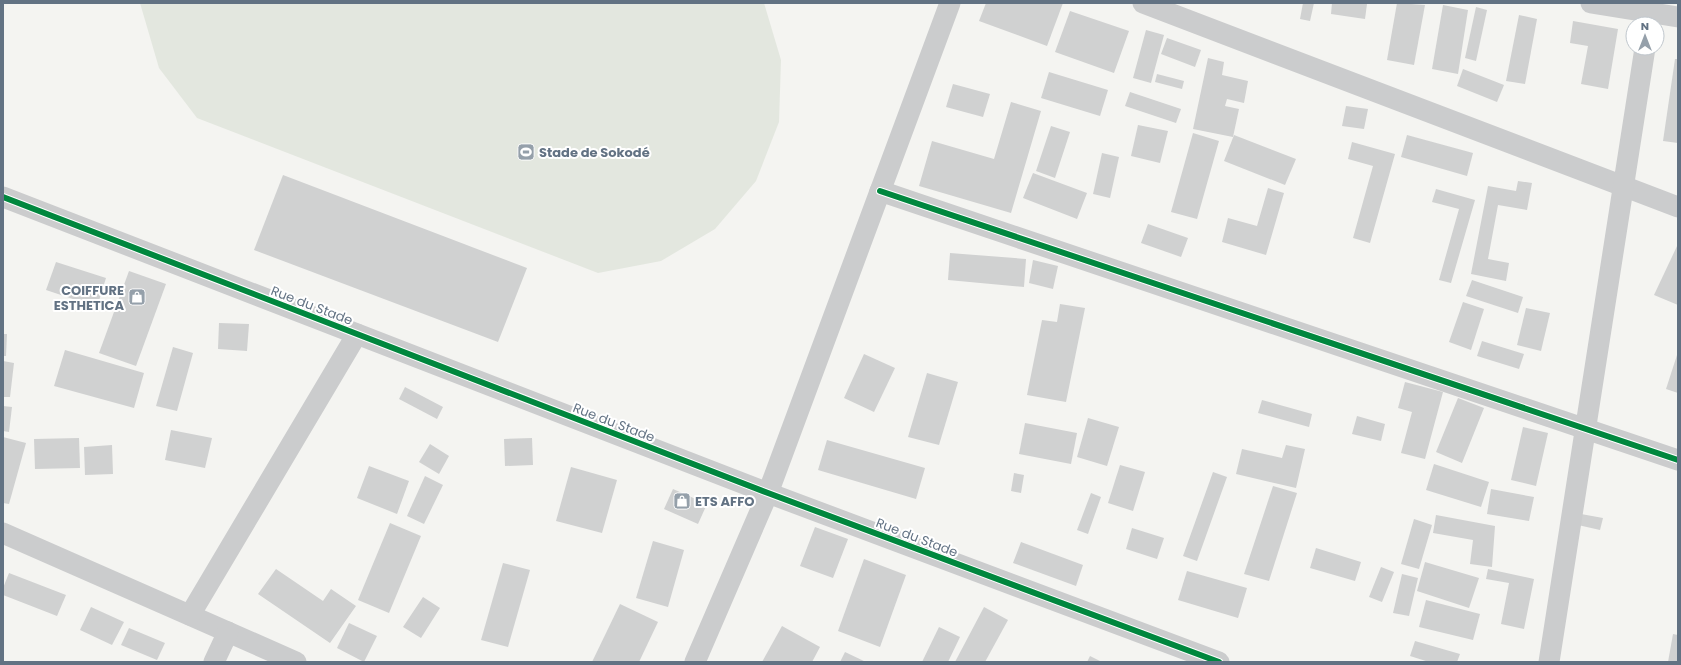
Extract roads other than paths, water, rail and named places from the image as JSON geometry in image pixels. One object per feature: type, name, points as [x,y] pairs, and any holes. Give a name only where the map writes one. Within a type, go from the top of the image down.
[{"type":"street","points":[[695,662],[768,493],[950,3]]},
{"type":"street","points":[[1144,3],[1678,207]]},
{"type":"street","points":[[1591,3],[1678,17]]},
{"type":"street","points":[[1549,662],[1622,186],[1644,56]]},
{"type":"street","points":[[880,191],[1585,427],[1678,460]]},
{"type":"street","name":"Rue du Stade","points":[[3,197],[768,493],[1219,662]]},
{"type":"street","points":[[190,615],[357,334]]},
{"type":"street","points":[[3,533],[296,662]]},
{"type":"street","points":[[214,662],[228,632]]},
{"type":"place","name":"Stade de Sokodé","points":[[526,152]]},
{"type":"place","name":"COIFFURE ESTHETICA","points":[[137,297]]},
{"type":"place","name":"ETS AFFO","points":[[682,501]]}]
